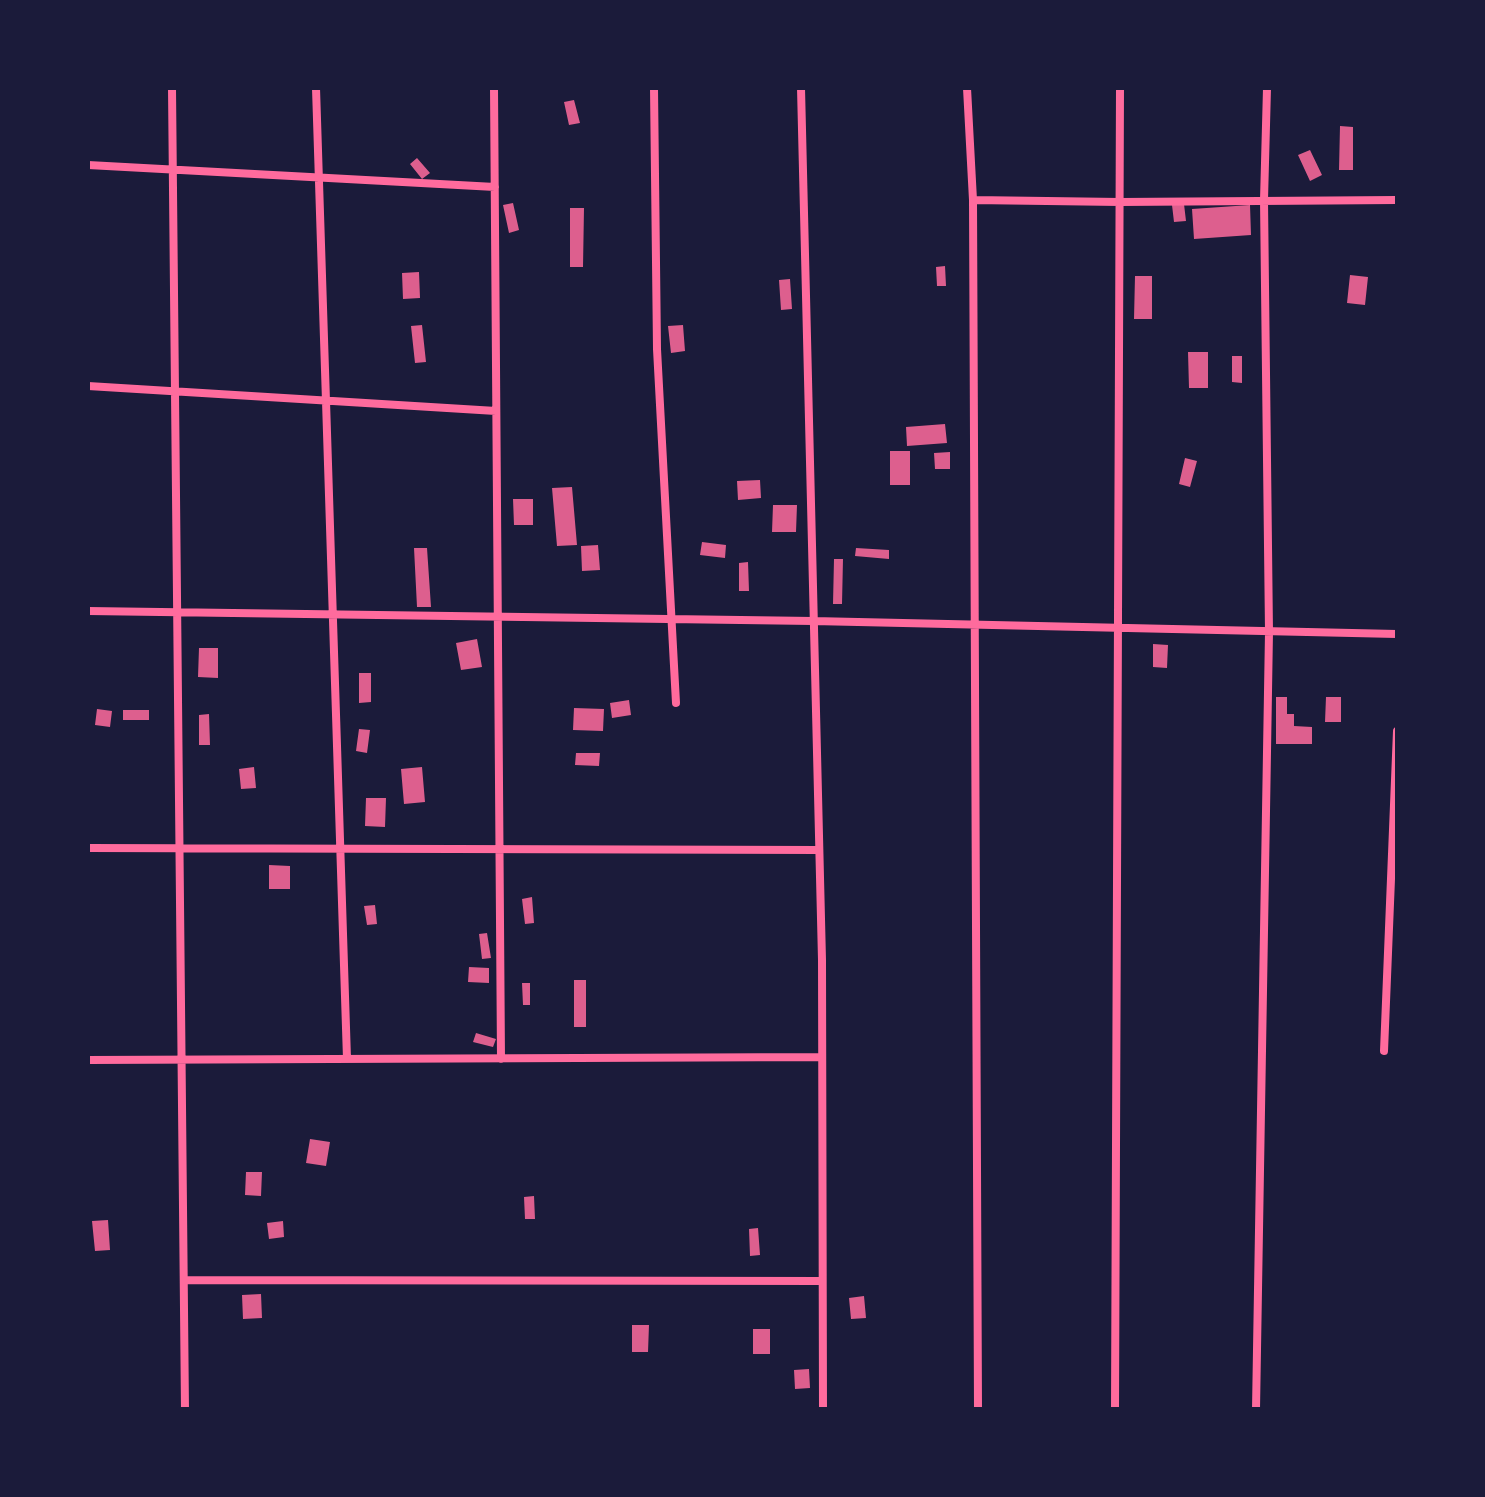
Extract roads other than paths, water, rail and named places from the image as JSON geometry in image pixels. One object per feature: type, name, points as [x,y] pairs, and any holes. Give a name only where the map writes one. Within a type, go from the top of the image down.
[{"type":"street","points":[[172,88],[185,1409]]},
{"type":"street","points":[[316,88],[347,1059]]},
{"type":"street","points":[[494,88],[501,1059]]},
{"type":"street","points":[[654,88],[657,349],[676,703]]},
{"type":"street","points":[[801,88],[819,850],[823,1409]]},
{"type":"street","points":[[967,88],[973,200],[978,1409]]},
{"type":"street","points":[[1115,1409],[1120,88]]},
{"type":"street","points":[[1256,1409],[1269,632],[1264,200],[1267,88]]},
{"type":"street","points":[[88,165],[495,187]]},
{"type":"street","points":[[973,200],[1397,200]]},
{"type":"street","points":[[88,386],[496,411]]},
{"type":"street","points":[[88,611],[813,621],[1397,634]]},
{"type":"street","points":[[1384,1051],[1397,731]]},
{"type":"street","points":[[88,848],[819,850]]},
{"type":"street","points":[[88,1060],[822,1057]]},
{"type":"street","points":[[185,1280],[822,1281]]}]
